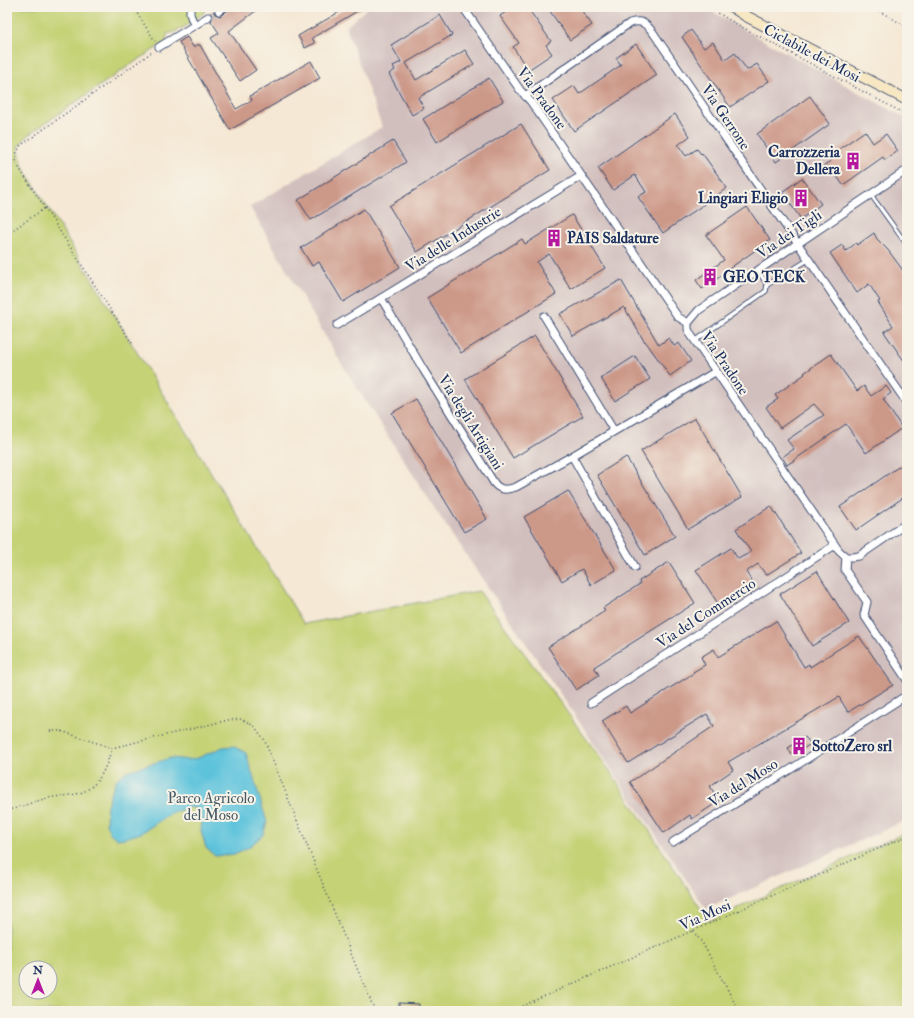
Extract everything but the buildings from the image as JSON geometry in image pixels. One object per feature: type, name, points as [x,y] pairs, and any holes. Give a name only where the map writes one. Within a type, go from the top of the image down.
[{"type":"main road","points":[[732,7],[746,16],[907,100]]},
{"type":"street","points":[[191,7],[191,18],[195,25]]},
{"type":"street","name":"Via Pradone","points":[[463,7],[520,90],[531,102],[678,317],[688,323],[690,335],[834,545],[846,557]]},
{"type":"street","points":[[159,47],[208,17]]},
{"type":"street","name":"Via Gerrone","points":[[525,96],[630,23],[637,21],[643,23],[652,30],[907,403]]},
{"type":"street","name":"Via dei Tigli","points":[[688,323],[699,310],[797,243],[906,173]]},
{"type":"street","name":"Via delle Industrie","points":[[337,325],[581,176]]},
{"type":"street","name":"Via degli Artigiani","points":[[382,298],[423,369],[497,487],[502,490],[509,490],[516,487],[572,456],[715,372]]},
{"type":"street","points":[[544,316],[614,431]]},
{"type":"street","points":[[572,456],[635,567]]},
{"type":"street","points":[[907,523],[859,556],[846,557],[845,570],[867,602],[864,615],[907,680]]},
{"type":"street","name":"Via del Commercio","points":[[591,703],[834,545]]},
{"type":"street","name":"Via del Moso","points":[[673,842],[907,695]]},
{"type":"lane","points":[[871,195],[907,245]]},
{"type":"lane","points":[[695,341],[766,291],[768,285],[808,260]]},
{"type":"lane","points":[[758,270],[768,285]]},
{"type":"path","points":[[132,343],[16,163],[16,154],[20,146],[159,47],[133,7]]},
{"type":"path","name":"Ciclabile dei Mosi","points":[[708,7],[738,25],[907,115]]},
{"type":"path","points":[[872,7],[907,27]]},
{"type":"path","points":[[7,234],[45,208]]},
{"type":"path","points":[[50,731],[61,731],[112,748],[228,720],[241,719],[254,726],[264,739],[375,1011]]},
{"type":"path","points":[[7,810],[48,798],[78,794],[87,790],[93,786],[101,776],[112,748]]},
{"type":"path","name":"Via Mosi","points":[[511,1011],[907,836]]},
{"type":"path","points":[[693,931],[703,944],[739,1011]]},
{"type":"shaded area","points":[[368,7],[705,7],[907,119],[907,820],[706,909],[439,515],[341,363],[250,207],[382,127],[346,27]]},
{"type":"green space","name":"Parco Agricolo del Moso","points":[[7,7],[207,7],[204,10],[205,12],[187,25],[178,31],[167,34],[166,42],[28,135],[18,147],[23,167],[304,624],[479,591],[612,774],[709,921],[907,832],[907,1011],[7,1011]]},
{"type":"water","points":[[233,746],[246,753],[267,822],[263,835],[249,847],[234,854],[215,856],[206,848],[201,831],[202,820],[199,809],[190,807],[171,813],[141,833],[117,839],[110,833],[106,823],[107,806],[117,779],[127,771],[171,758],[189,760],[198,758],[223,747]]},
{"type":"tunnel","points":[[208,17],[219,11]]},
{"type":"place","name":"Carrozzeria Dellera","points":[[853,161]]},
{"type":"place","name":"Lingiari Eligio","points":[[801,198]]},
{"type":"place","name":"PAIS Saldature","points":[[554,238]]},
{"type":"place","name":"GEO TECK","points":[[710,277]]},
{"type":"place","name":"SottoZero srl","points":[[799,746]]}]
